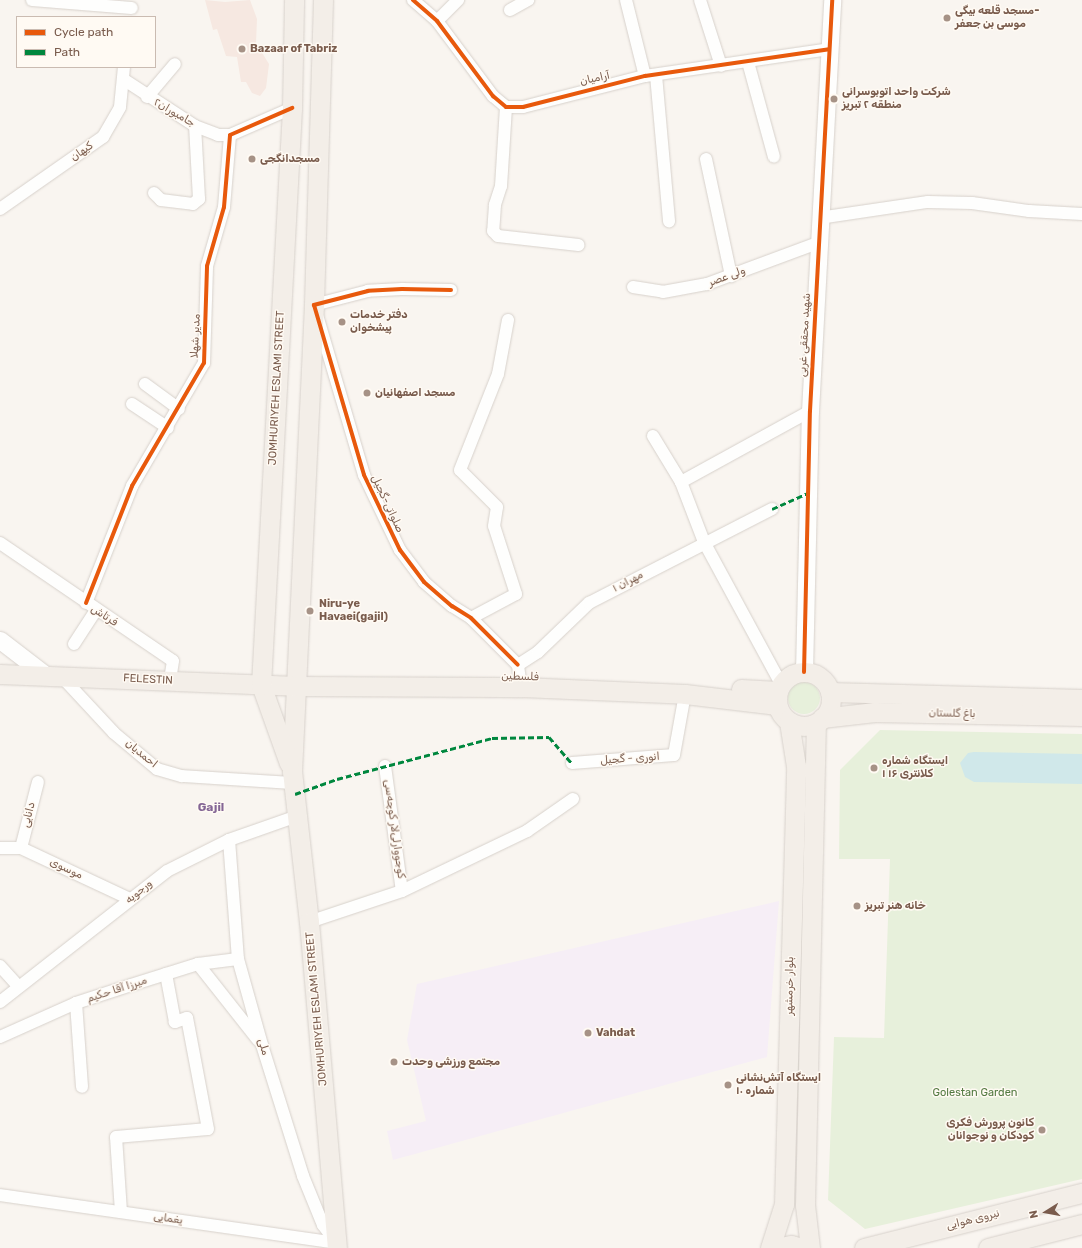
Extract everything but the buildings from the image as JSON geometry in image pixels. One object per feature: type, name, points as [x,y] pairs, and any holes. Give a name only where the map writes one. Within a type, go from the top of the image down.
[{"type":"main road","name":"JOMHURIYEH ESLAMI STREET","points":[[293,777],[261,679],[292,108],[294,0]]},
{"type":"main road","name":"JOMHURIYEH ESLAMI STREET","points":[[323,0],[322,106],[293,777],[309,922],[337,1246]]},
{"type":"main road","points":[[292,108],[322,106]]},
{"type":"main road","points":[[804,672],[818,676],[830,692],[829,707],[819,720],[803,726],[790,722],[779,693],[791,675],[804,672]]},
{"type":"main road","name":"FELESTIN","points":[[0,674],[170,682],[261,679],[296,681]]},
{"type":"main road","name":"فلسطین","points":[[296,681],[520,676],[779,693]]},
{"type":"main road","name":"فلسطین","points":[[520,676],[685,694],[779,693]]},
{"type":"main road","name":"باغ گلستان","points":[[830,692],[1082,699]]},
{"type":"main road","name":"باغ گلستان","points":[[819,720],[875,712],[1082,716]]},
{"type":"main road","name":"بلوار خرمشهر","points":[[810,1248],[805,1205],[811,931],[819,720]]},
{"type":"main road","name":"بلوار خرمشهر","points":[[770,1248],[784,1204],[796,766],[790,722]]},
{"type":"main road","points":[[791,931],[811,931]]},
{"type":"main road","name":"نیروی هوایی","points":[[864,1248],[1082,1193]]},
{"type":"main road","points":[[988,1248],[1082,1224]]},
{"type":"main road","points":[[774,1248],[791,1245],[802,1248]]},
{"type":"street","points":[[32,0],[131,8]]},
{"type":"street","points":[[414,0],[437,21],[493,96],[506,107],[501,186],[494,205],[493,231],[498,236],[578,245]]},
{"type":"street","points":[[437,21],[458,0]]},
{"type":"street","points":[[510,10],[528,0]]},
{"type":"street","points":[[626,0],[650,76],[669,221]]},
{"type":"street","points":[[700,0],[721,66]]},
{"type":"street","name":"شهید محققی غربی","points":[[804,672],[810,411],[819,218],[832,0]]},
{"type":"street","name":"آرامیان","points":[[506,107],[523,107],[650,76],[830,49]]},
{"type":"street","points":[[748,62],[774,157]]},
{"type":"street","points":[[147,97],[175,64]]},
{"type":"street","name":"جامبوران۲","points":[[124,73],[147,97],[195,126],[218,135],[230,135]]},
{"type":"street","name":"کیهان","points":[[0,209],[103,137],[120,107],[124,73]]},
{"type":"street","points":[[230,135],[292,108]]},
{"type":"street","points":[[154,194],[161,200],[197,203],[199,199],[195,126]]},
{"type":"street","name":"مدیر شهلا","points":[[74,644],[91,607],[132,486],[168,428],[204,362],[207,266],[224,207],[230,135]]},
{"type":"street","points":[[706,159],[731,276]]},
{"type":"street","points":[[819,218],[928,202],[972,203],[1029,211],[1082,214]]},
{"type":"street","name":"ولی عصر","points":[[633,287],[663,292],[707,284],[818,243]]},
{"type":"street","points":[[314,306],[368,291],[402,288],[450,290]]},
{"type":"street","name":"صلواتی-گجیل","points":[[314,306],[364,475],[385,524],[400,550],[424,582],[452,606],[471,618],[520,676]]},
{"type":"street","points":[[471,618],[516,594],[494,526],[497,507],[460,470],[498,374],[508,320]]},
{"type":"street","points":[[145,384],[178,409]]},
{"type":"street","points":[[132,404],[168,428]]},
{"type":"street","points":[[681,482],[810,411]]},
{"type":"street","points":[[653,436],[681,482],[704,542],[779,693]]},
{"type":"street","name":"مهران ۱","points":[[520,676],[538,652],[589,603],[704,542],[772,509]]},
{"type":"street","name":"فرتاش","points":[[0,543],[91,607],[173,661],[170,682]]},
{"type":"street","points":[[0,640],[54,676]]},
{"type":"street","name":"احمدیان","points":[[54,676],[114,733],[157,768],[182,776],[293,777]]},
{"type":"street","name":"انوری - گجیل","points":[[572,763],[674,755],[685,694]]},
{"type":"street","name":"کوجووارلی‌لار کوچه‌سی","points":[[385,766],[402,891]]},
{"type":"street","name":"دانایی","points":[[21,848],[38,782]]},
{"type":"street","points":[[309,922],[402,891],[528,831],[573,799]]},
{"type":"street","name":"ورجویه","points":[[0,1002],[18,986],[101,924],[130,899],[167,871],[229,840],[297,816]]},
{"type":"street","name":"ملی","points":[[229,840],[238,959],[262,1045],[303,1176],[323,1225],[337,1246]]},
{"type":"street","name":"موسوی","points":[[0,848],[21,848],[130,899]]},
{"type":"street","name":"میرزا آقا حکیم","points":[[0,1037],[76,1003],[198,964],[238,959]]},
{"type":"street","points":[[198,964],[262,1045]]},
{"type":"street","points":[[0,966],[18,986]]},
{"type":"street","points":[[121,1212],[116,1137],[208,1130],[187,1018],[175,1022],[166,974]]},
{"type":"street","points":[[76,1003],[82,1087]]},
{"type":"street","name":"یغمایی","points":[[0,1195],[121,1212],[337,1246]]},
{"type":"shaded area","name":"Bazaar of Tabriz","points":[[205,0],[225,2],[250,0],[257,19],[256,43],[269,64],[266,88],[260,96],[252,93],[246,82],[241,82],[237,57],[226,56],[217,29],[213,30]]},
{"type":"shaded area","name":"Vahdat","points":[[779,901],[767,1057],[393,1160],[387,1131],[426,1121],[407,1040],[417,984]]},
{"type":"green space","points":[[804,682],[815,687],[820,698],[815,709],[804,714],[793,709],[788,698],[793,687]]},
{"type":"green space","name":"Golestan Garden","points":[[880,730],[1082,734],[1082,1179],[865,1229],[828,1200],[834,1037],[884,1038],[890,859],[839,859],[840,770]]},
{"type":"water","points":[[968,753],[1082,754],[1082,784],[974,782],[965,777],[960,763]]},
{"type":"marked path","points":[[772,509],[808,493]]},
{"type":"marked path","points":[[295,794],[337,779],[492,738],[549,737],[572,763]]},
{"type":"cycle path","points":[[413,0],[437,21],[493,96],[506,107],[523,107],[645,76],[829,49]]},
{"type":"cycle path","points":[[804,672],[810,411],[832,0]]},
{"type":"cycle path","points":[[86,603],[132,486],[204,363],[207,266],[224,207],[230,135],[292,108]]},
{"type":"cycle path","points":[[451,290],[402,289],[368,291],[314,305],[364,475],[400,550],[424,582],[452,606],[471,618],[518,665]]},
{"type":"place","name":"مسجد قلعه بیگی- موسی بن جعفر","points":[[947,18]]},
{"type":"place","name":"Bazaar of Tabriz","points":[[242,49]]},
{"type":"place","name":"شرکت واحد اتوبوسرانی منطقه ۲ تبریز","points":[[834,99]]},
{"type":"place","name":"مسجدانگجی","points":[[252,159]]},
{"type":"place","name":"دفتر خدمات پیشخوان","points":[[342,322]]},
{"type":"place","name":"مسجد اصفهانیان","points":[[367,393]]},
{"type":"place","name":"Niru-ye Havaei(gajil)","points":[[310,611]]},
{"type":"place","name":"ایستگاه شماره ۱ کلانتری ۱۶","points":[[874,768]]},
{"type":"place","name":"خانه هنر تبریز","points":[[857,906]]},
{"type":"place","name":"Vahdat","points":[[588,1033]]},
{"type":"place","name":"مجتمع ورزشی وحدت","points":[[394,1062]]},
{"type":"place","name":"ایستگاه آتش‌نشانی شماره ۱۰","points":[[728,1085]]},
{"type":"place","name":"کانون پرورش فکری کودکان و نوجوانان","points":[[1042,1130]]},
{"type":"district","name":"Gajil","points":[[211,808]]}]
